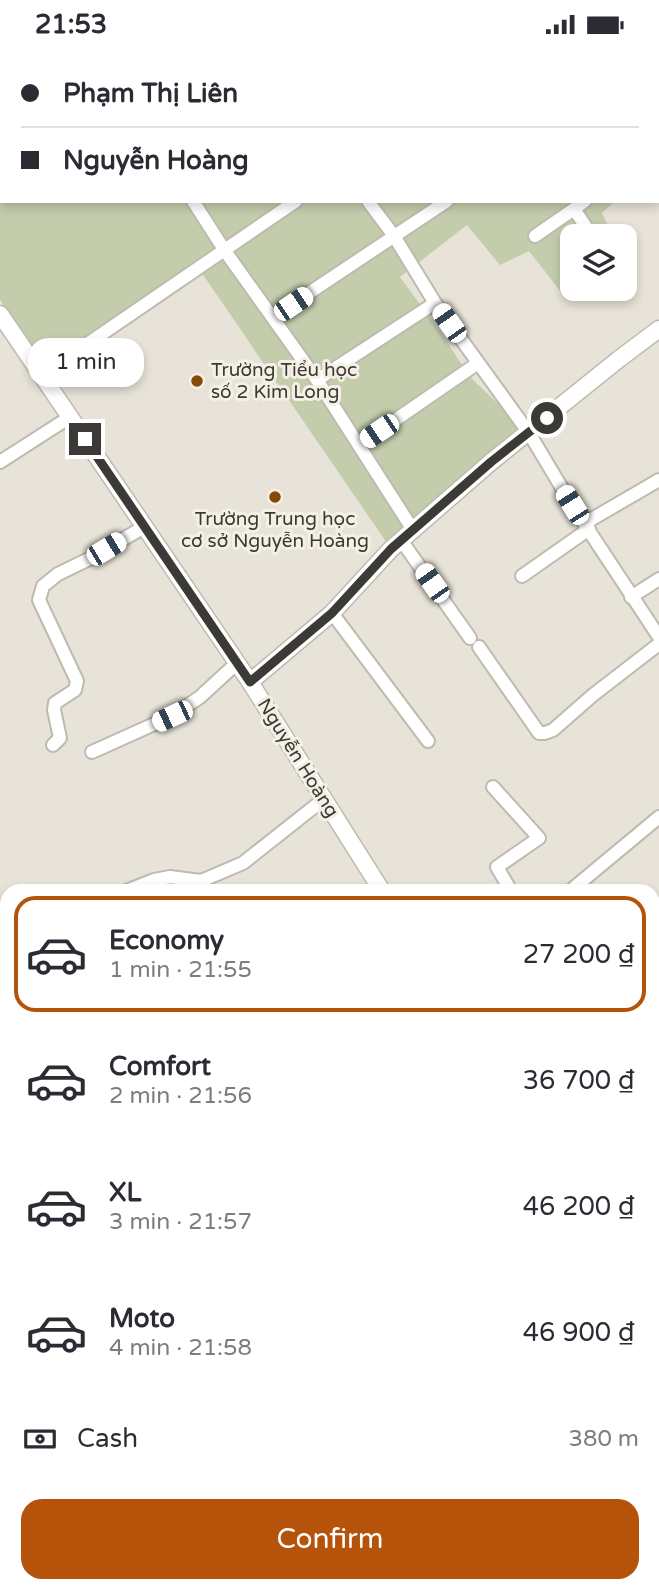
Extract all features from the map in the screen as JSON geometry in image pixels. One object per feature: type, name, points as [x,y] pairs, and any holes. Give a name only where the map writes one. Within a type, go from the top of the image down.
[{"type":"street","points":[[194,203],[225,251],[317,380],[359,445],[407,535],[475,643],[539,733],[553,730],[659,644]]},
{"type":"street","points":[[42,375],[293,203]]},
{"type":"street","points":[[369,203],[394,236],[435,303],[529,433],[631,597],[659,637]]},
{"type":"street","points":[[274,317],[444,203]]},
{"type":"street","points":[[535,236],[580,205],[587,224]]},
{"type":"street","points":[[317,380],[435,303]]},
{"type":"street","name":"Nguyễn Hoàng","points":[[0,314],[250,682],[378,884]]},
{"type":"street","points":[[250,682],[332,613],[391,549],[491,462],[659,329]]},
{"type":"street","points":[[359,445],[478,363]]},
{"type":"street","points":[[0,462],[70,417]]},
{"type":"street","points":[[522,576],[587,526],[659,480]]},
{"type":"street","points":[[53,745],[60,738],[55,703],[75,690],[77,681],[39,600],[43,586],[58,574],[144,527]]},
{"type":"street","points":[[631,597],[659,579]]},
{"type":"street","points":[[332,613],[428,741]]},
{"type":"street","points":[[92,752],[172,716],[200,697],[237,663]]},
{"type":"street","points":[[493,787],[539,838],[497,867],[507,884]]},
{"type":"street","points":[[144,884],[170,877],[201,881],[243,863],[324,799]]},
{"type":"street","points":[[578,884],[659,817]]},
{"type":"green space","points":[[0,203],[613,203],[602,213],[607,224],[560,224],[560,291],[529,251],[500,265],[467,225],[400,277],[470,377],[529,433],[391,549],[197,266],[47,369],[0,300]]},
{"type":"place","name":"Trường Tiểu học số 2 Kim Long","points":[[197,381]]},
{"type":"place","name":"Trường Trung học cơ sở Nguyễn Hoàng","points":[[275,497]]},
{"type":"route","points":[[85,439],[250,682],[332,613],[391,549],[491,462],[547,418]]}]
